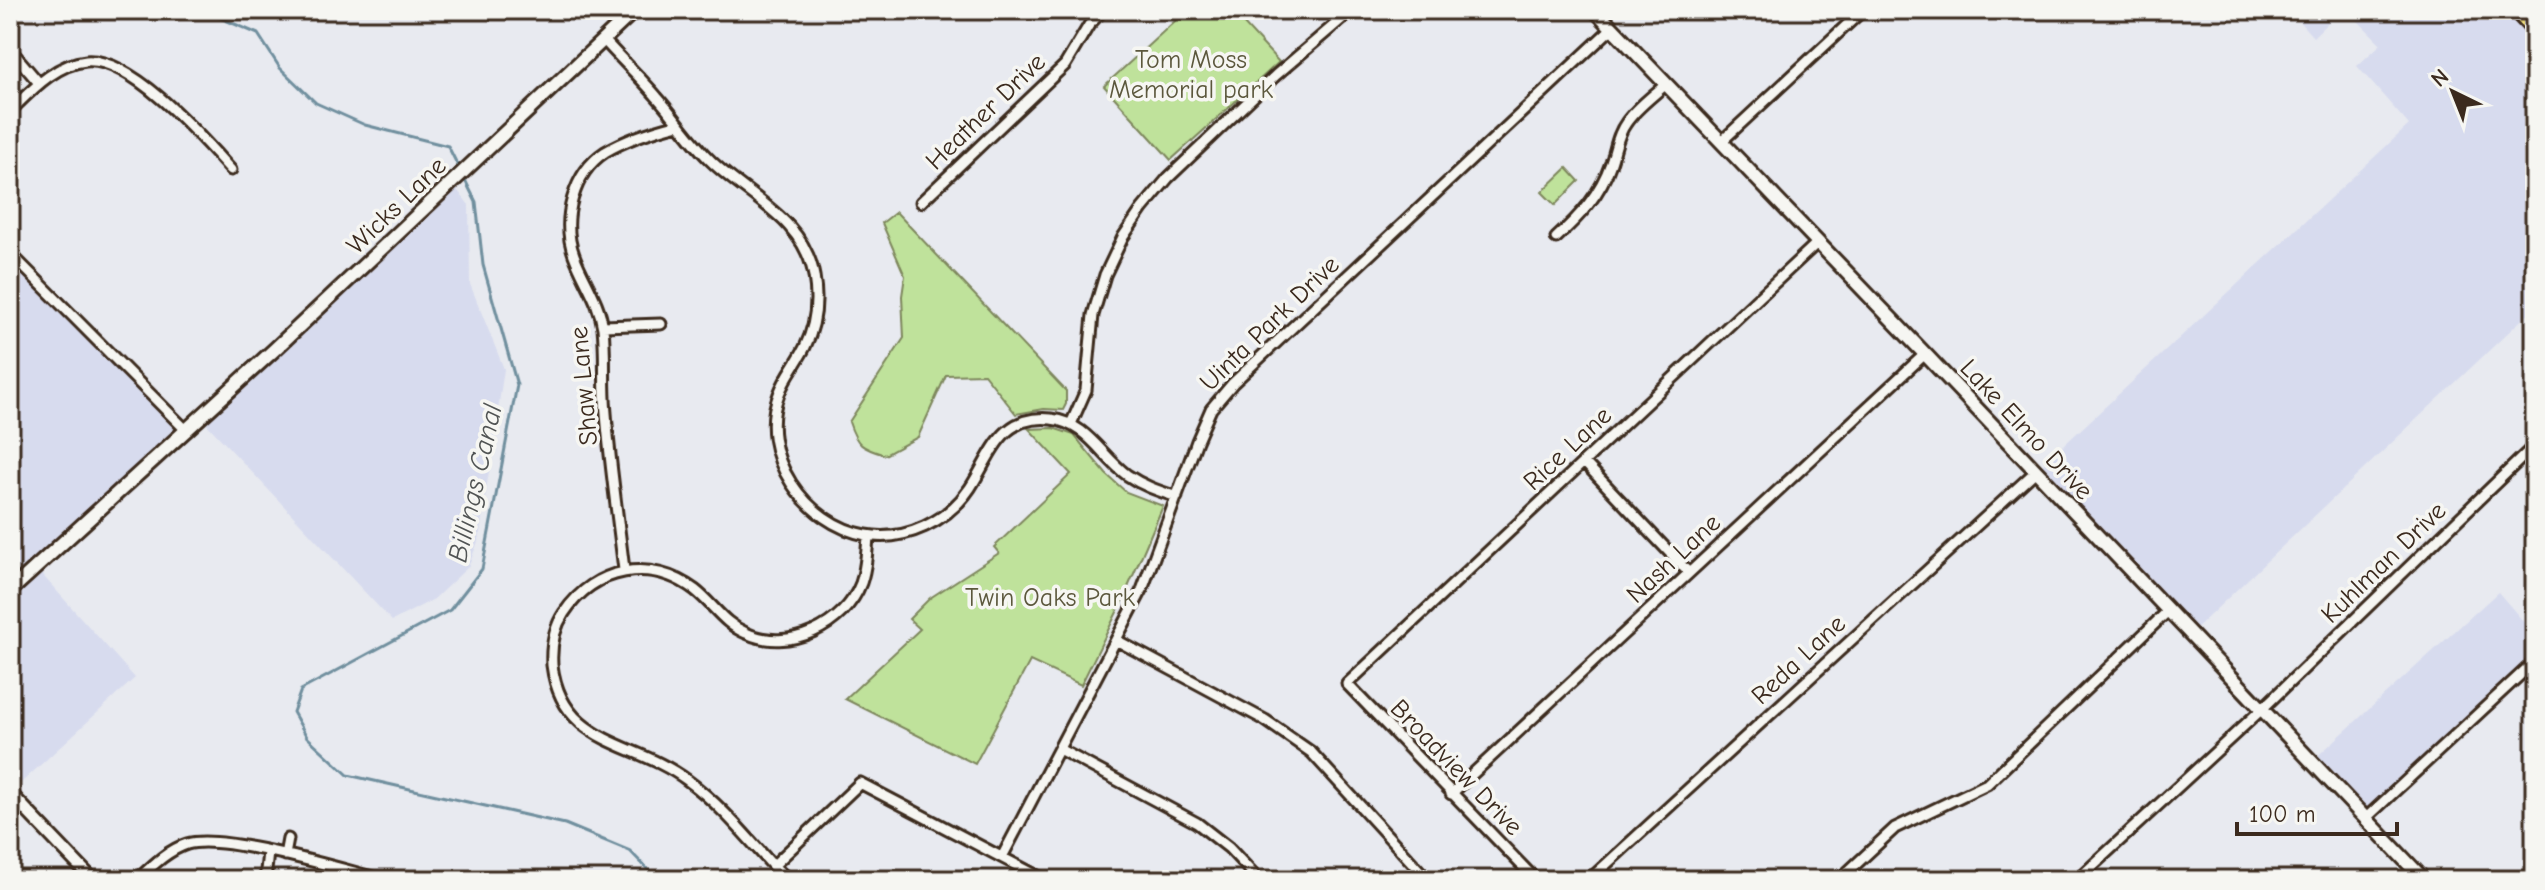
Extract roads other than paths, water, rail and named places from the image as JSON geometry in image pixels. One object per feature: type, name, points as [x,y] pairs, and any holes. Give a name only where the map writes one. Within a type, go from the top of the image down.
[{"type":"main road","name":"Wicks Lane","points":[[10,591],[187,431],[635,10]]},
{"type":"main road","name":"Lake Elmo Drive","points":[[1595,10],[2424,880]]},
{"type":"main road","points":[[2516,10],[2535,30]]},
{"type":"street","name":"Heather Drive","points":[[921,202],[1065,65],[1089,25],[1103,10]]},
{"type":"street","points":[[1071,424],[1086,390],[1093,315],[1105,275],[1123,237],[1142,209],[1168,178],[1276,75],[1352,10]]},
{"type":"street","points":[[1722,141],[1863,10]]},
{"type":"street","name":"Uinta Park Drive","points":[[1002,857],[1142,590],[1211,409],[1233,383],[1612,28]]},
{"type":"street","points":[[604,40],[728,177],[770,206],[807,250],[816,296],[815,315],[807,345],[778,394],[772,422],[788,481],[808,507],[838,528],[868,536],[904,535],[931,524],[954,508],[971,487],[988,453],[1002,435],[1031,419],[1052,419],[1071,424],[1091,438],[1125,473],[1144,486],[1177,497]]},
{"type":"street","points":[[10,49],[39,83]]},
{"type":"street","points":[[10,111],[39,83],[84,61],[97,61],[126,71],[194,128],[231,170]]},
{"type":"street","points":[[1556,238],[1584,212],[1599,191],[1617,138],[1627,121],[1666,84]]},
{"type":"street","name":"Shaw Lane","points":[[624,570],[606,411],[603,326],[595,297],[573,254],[567,217],[574,194],[588,169],[604,153],[657,129],[679,124]]},
{"type":"street","name":"Rice Lane","points":[[1347,684],[1817,243]]},
{"type":"street","points":[[10,253],[187,431]]},
{"type":"street","points":[[603,326],[661,324]]},
{"type":"street","name":"Nash Lane","points":[[1451,794],[1925,354]]},
{"type":"street","name":"Kuhlman Drive","points":[[2077,880],[2261,710],[2535,445]]},
{"type":"street","points":[[1584,462],[1689,573]]},
{"type":"street","name":"Reda Lane","points":[[1589,880],[2036,471]]},
{"type":"street","points":[[789,880],[717,804],[687,779],[660,762],[594,734],[572,716],[555,688],[551,649],[561,617],[576,597],[598,580],[624,570],[667,573],[695,590],[727,622],[747,635],[773,641],[803,637],[829,624],[851,603],[861,584],[868,536]]},
{"type":"street","points":[[1839,880],[1895,828],[1987,784],[2168,611]]},
{"type":"street","points":[[1116,640],[1265,720],[1311,752],[1428,880]]},
{"type":"street","points":[[2365,819],[2535,661]]},
{"type":"street","name":"Broadview Drive","points":[[1347,684],[1536,880]]},
{"type":"street","points":[[1059,749],[1197,823],[1229,848],[1259,880]]},
{"type":"street","points":[[773,866],[860,783],[1045,880]]},
{"type":"street","points":[[10,793],[93,880]]},
{"type":"street","points":[[285,855],[288,839]]},
{"type":"street","points":[[137,880],[169,852],[207,840],[285,855],[384,880]]},
{"type":"street","points":[[265,880],[268,852]]},
{"type":"waterway","name":"Billings Canal","points":[[202,10],[258,34],[280,68],[316,103],[365,125],[448,146],[459,168]]},
{"type":"waterway","name":"Billings Canal","points":[[464,178],[476,202],[483,265],[517,385],[482,569],[450,610],[301,690],[293,712],[307,737],[348,775],[565,824],[630,851],[658,880]]},
{"type":"park label","name":"Tom Moss Memorial park","points":[[1191,74]]},
{"type":"park label","name":"Twin Oaks Park","points":[[1050,597]]}]
